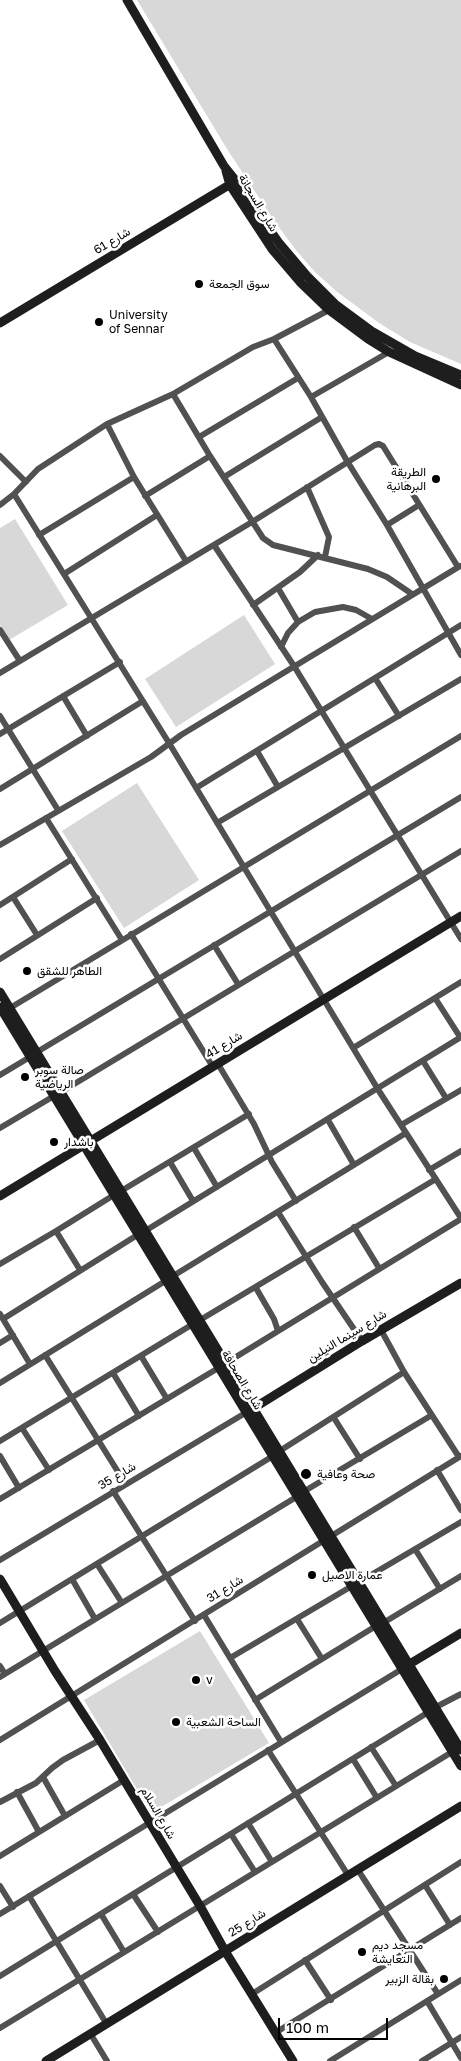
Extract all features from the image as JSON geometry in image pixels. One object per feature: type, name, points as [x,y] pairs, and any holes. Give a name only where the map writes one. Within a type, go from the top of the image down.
[{"type":"main road","name":"شارع السجانة","points":[[128,0],[272,249],[329,310],[368,339],[389,352],[461,385]]},
{"type":"main road","name":"شارع السجانة","points":[[233,183],[279,243],[335,304],[373,332],[414,356],[461,376]]},
{"type":"main road","name":"شارع 61","points":[[0,323],[233,183]]},
{"type":"main road","name":"شارع 41","points":[[0,1196],[461,916]]},
{"type":"main road","name":"شارع الصحافة","points":[[0,992],[3,1011],[34,1055],[431,1710],[458,1749],[461,1766]]},
{"type":"main road","name":"شارع سينما النيلين","points":[[250,1410],[461,1283]]},
{"type":"main road","name":"شارع السلام","points":[[0,1579],[71,1697],[100,1740],[225,1951],[293,2061]]},
{"type":"main road","points":[[405,1667],[461,1633]]},
{"type":"main road","name":"شارع 25","points":[[46,2061],[461,1806]]},
{"type":"street","points":[[0,504],[14,494],[45,463],[107,424],[173,394],[253,347],[274,339],[329,310]]},
{"type":"street","points":[[274,339],[387,525],[461,655]]},
{"type":"street","points":[[311,398],[389,352]]},
{"type":"street","points":[[199,437],[298,378]]},
{"type":"street","points":[[173,394],[210,456],[264,538],[273,545],[322,556],[374,572],[412,594]]},
{"type":"street","points":[[224,477],[322,417]]},
{"type":"street","points":[[107,424],[134,477],[186,561]]},
{"type":"street","points":[[0,673],[252,522],[347,461],[379,444],[383,446],[459,566],[169,743],[151,757],[0,845]]},
{"type":"street","points":[[0,456],[26,482]]},
{"type":"street","points":[[146,496],[210,456]]},
{"type":"street","points":[[39,535],[134,477]]},
{"type":"street","points":[[253,605],[322,556],[329,538],[307,487]]},
{"type":"street","points":[[0,1500],[461,1218],[378,1089],[120,662],[14,494]]},
{"type":"street","points":[[387,525],[420,504]]},
{"type":"street","points":[[64,574],[157,516]]},
{"type":"street","points":[[214,545],[294,666],[461,939]]},
{"type":"street","points":[[278,588],[298,622]]},
{"type":"street","points":[[281,647],[288,633],[298,622],[314,612],[343,607],[356,610],[372,619]]},
{"type":"street","points":[[196,788],[461,625]]},
{"type":"street","points":[[0,630],[20,661]]},
{"type":"street","points":[[0,734],[120,662]]},
{"type":"street","points":[[375,678],[399,716]]},
{"type":"street","points":[[217,824],[461,679]]},
{"type":"street","points":[[63,696],[87,736]]},
{"type":"street","points":[[0,788],[143,701]]},
{"type":"street","points":[[0,716],[58,810]]},
{"type":"street","points":[[3,1011],[461,736]]},
{"type":"street","points":[[257,751],[278,787]]},
{"type":"street","points":[[0,1075],[461,797]]},
{"type":"street","points":[[46,818],[122,940]]},
{"type":"street","points":[[0,1128],[461,851]]},
{"type":"street","points":[[0,905],[72,859]]},
{"type":"street","points":[[14,897],[37,935]]},
{"type":"street","points":[[0,959],[97,898]]},
{"type":"street","points":[[131,934],[183,1018],[249,1114],[268,1156],[296,1201]]},
{"type":"street","points":[[214,945],[238,984]]},
{"type":"street","points":[[353,1048],[461,982]]},
{"type":"street","points":[[30,1364],[1,1316],[328,1120],[460,1037],[435,998]]},
{"type":"street","points":[[423,1061],[446,1098]]},
{"type":"street","points":[[401,1126],[461,1090]]},
{"type":"street","points":[[0,1264],[249,1114]]},
{"type":"street","points":[[328,1120],[354,1164]]},
{"type":"street","points":[[0,1383],[406,1133]]},
{"type":"street","points":[[194,1148],[217,1187]]},
{"type":"street","points":[[429,1170],[461,1151]]},
{"type":"street","points":[[170,1162],[193,1201]]},
{"type":"street","points":[[0,1441],[256,1288],[354,1226],[436,1179]]},
{"type":"street","points":[[278,1212],[362,1341]]},
{"type":"street","points":[[354,1226],[379,1268]]},
{"type":"street","points":[[56,1231],[80,1270]]},
{"type":"street","points":[[256,1288],[274,1319],[278,1331]]},
{"type":"street","points":[[381,1330],[404,1372],[460,1456]]},
{"type":"street","points":[[0,1343],[13,1335]]},
{"type":"street","points":[[46,1355],[125,1483]]},
{"type":"street","points":[[141,1356],[167,1399]]},
{"type":"street","points":[[0,1623],[334,1418],[404,1372]]},
{"type":"street","points":[[113,1373],[139,1416]]},
{"type":"street","name":"شارع 35","points":[[0,1560],[125,1483],[250,1410]]},
{"type":"street","points":[[0,1666],[2,1676],[432,1414]]},
{"type":"street","points":[[334,1418],[360,1459]]},
{"type":"street","points":[[22,1428],[49,1470]]},
{"type":"street","points":[[0,1456],[19,1488]]},
{"type":"street","name":"شارع 31","points":[[0,1740],[460,1456]]},
{"type":"street","points":[[437,1470],[461,1510]]},
{"type":"street","points":[[113,1491],[195,1620]]},
{"type":"street","points":[[230,1658],[461,1522]]},
{"type":"street","points":[[415,1549],[440,1589]]},
{"type":"street","points":[[97,1564],[122,1603]]},
{"type":"street","points":[[255,1700],[461,1576]]},
{"type":"street","points":[[72,1579],[95,1619]]},
{"type":"street","points":[[204,1615],[281,1742]]},
{"type":"street","points":[[298,1619],[322,1659]]},
{"type":"street","points":[[0,1914],[405,1667]]},
{"type":"street","points":[[0,1976],[431,1710],[461,1694]]},
{"type":"street","points":[[0,1802],[43,1777],[63,1760],[100,1740]]},
{"type":"street","points":[[371,1747],[396,1786]]},
{"type":"street","points":[[0,2028],[458,1749]]},
{"type":"street","points":[[268,1750],[348,1875]]},
{"type":"street","points":[[352,1759],[377,1798]]},
{"type":"street","points":[[43,1777],[64,1816]]},
{"type":"street","points":[[0,1856],[124,1780]]},
{"type":"street","points":[[17,1792],[39,1832]]},
{"type":"street","points":[[248,1823],[272,1862]]},
{"type":"street","points":[[231,1834],[255,1872]]},
{"type":"street","points":[[252,1994],[459,1863],[461,1871]]},
{"type":"street","points":[[358,1870],[438,1994]]},
{"type":"street","points":[[425,1885],[450,1925]]},
{"type":"street","points":[[0,1886],[13,1907]]},
{"type":"street","points":[[132,1894],[158,1932]]},
{"type":"street","points":[[29,1896],[106,2023]]},
{"type":"street","points":[[101,1914],[124,1952]]},
{"type":"street","points":[[275,2033],[410,1952],[461,1918]]},
{"type":"street","points":[[305,1960],[331,2000]]},
{"type":"street","points":[[330,2061],[461,1980]]},
{"type":"street","points":[[427,2001],[461,2058]]},
{"type":"street","points":[[90,2033],[107,2061]]},
{"type":"street","points":[[422,2061],[461,2037]]},
{"type":"shaded area","points":[[137,0],[461,0],[461,364],[410,342],[379,323],[336,291],[315,272],[273,219],[227,149]]},
{"type":"shaded area","points":[[15,519],[68,605],[9,640],[0,625],[0,528]]},
{"type":"shaded area","points":[[244,615],[275,664],[176,727],[145,679]]},
{"type":"shaded area","points":[[137,783],[199,880],[124,928],[62,831]]},
{"type":"shaded area","name":"الساحة الشعبية","points":[[200,1631],[269,1743],[151,1813],[84,1700]]},
{"type":"place","name":"سوق الجمعة","points":[[199,284]]},
{"type":"place","name":"University of Sennar","points":[[99,322]]},
{"type":"place","name":"الطريقة البرهانية","points":[[436,479]]},
{"type":"place","name":"الطاهر للشقق","points":[[27,971]]},
{"type":"place","name":"صالة سوبر الرياضية","points":[[25,1077]]},
{"type":"place","name":"باشدار","points":[[54,1142]]},
{"type":"place","name":"صحة وعافية","points":[[306,1474]]},
{"type":"place","name":"عمارة الاصيل","points":[[312,1575]]},
{"type":"place","name":"v","points":[[196,1680]]},
{"type":"place","name":"الساحة الشعبية","points":[[176,1722]]},
{"type":"place","name":"مسجد ديم التعايشة","points":[[362,1952]]},
{"type":"place","name":"بقالة الزبير","points":[[444,1979]]}]
